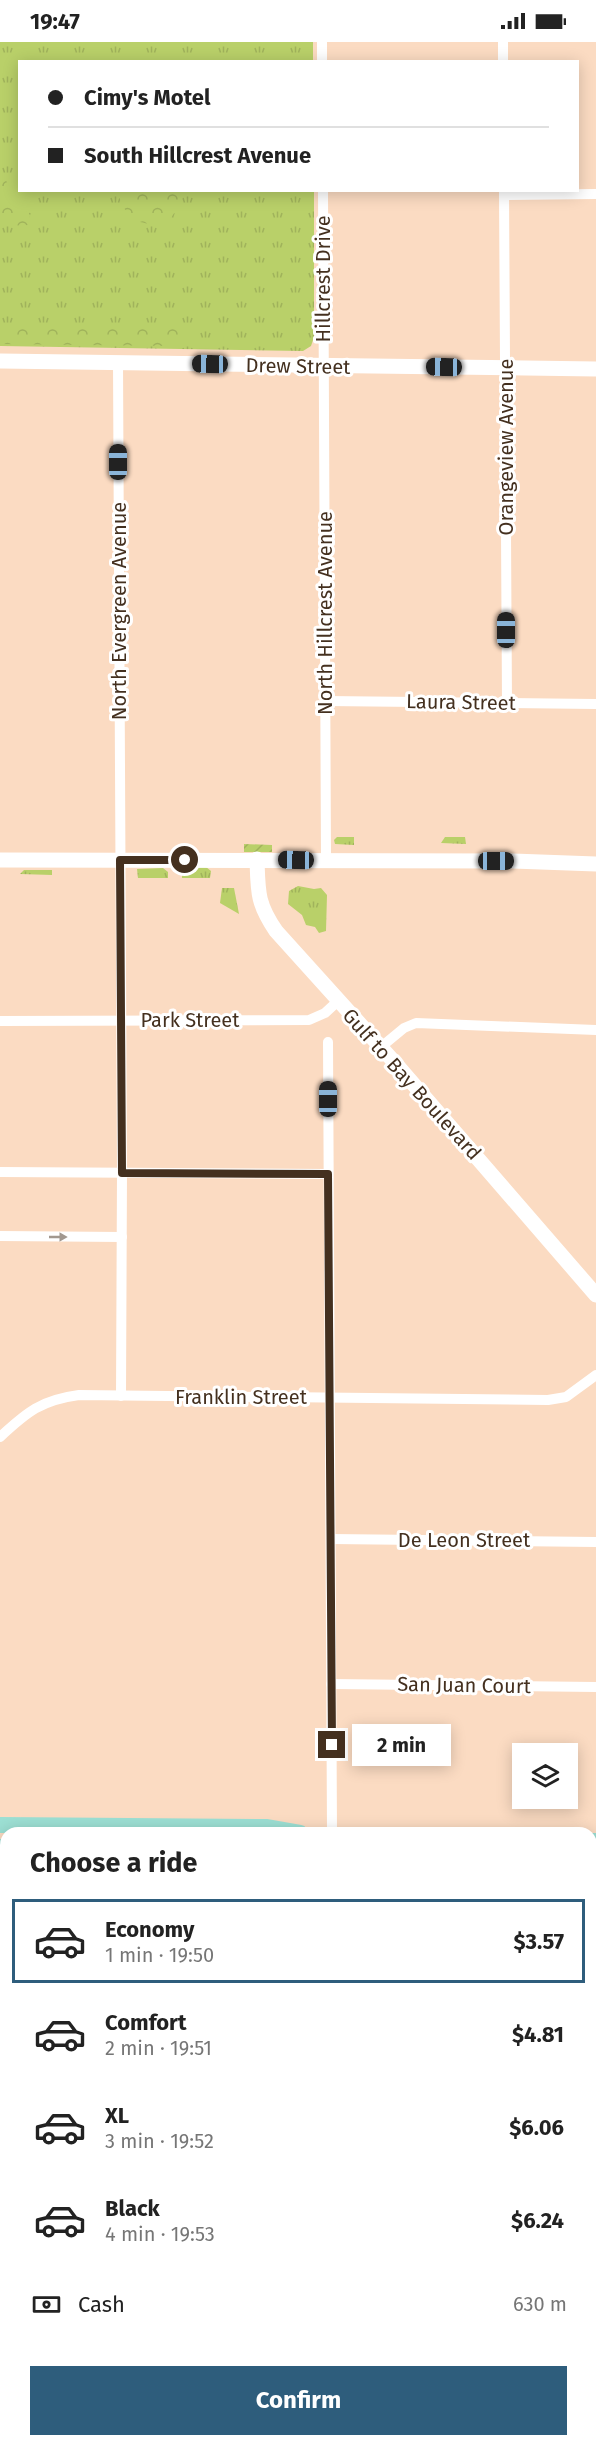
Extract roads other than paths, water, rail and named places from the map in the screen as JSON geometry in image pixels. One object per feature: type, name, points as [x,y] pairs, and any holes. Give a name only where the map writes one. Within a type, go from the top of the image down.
[{"type":"main road","points":[[0,1826],[44,1827]]},
{"type":"street","points":[[322,42],[322,60]]},
{"type":"street","points":[[503,42],[503,60]]},
{"type":"street","name":"Hillcrest Drive","points":[[323,192],[324,367]]},
{"type":"street","points":[[504,193],[596,194]]},
{"type":"street","name":"Orangeview Avenue","points":[[504,193],[507,703]]},
{"type":"street","name":"Drew Street","points":[[0,361],[596,369]]},
{"type":"street","name":"North Evergreen Avenue","points":[[118,362],[121,1396]]},
{"type":"street","name":"North Hillcrest Avenue","points":[[324,367],[326,860]]},
{"type":"street","name":"Laura Street","points":[[326,701],[596,704]]},
{"type":"street","points":[[0,860],[513,861],[596,864]]},
{"type":"street","name":"Gulf to Bay Boulevard","points":[[258,860],[258,892],[263,912],[276,931],[381,1047],[596,1295]]},
{"type":"street","name":"Park Street","points":[[0,1021],[309,1020],[325,1013],[338,1001]]},
{"type":"street","points":[[381,1047],[404,1028],[416,1023],[596,1030]]},
{"type":"street","points":[[328,1042],[332,1827]]},
{"type":"street","points":[[0,1172],[328,1174]]},
{"type":"street","points":[[0,1236],[122,1237]]},
{"type":"street","name":"Franklin Street","points":[[0,1437],[39,1404],[57,1398],[79,1395],[548,1400],[566,1397],[596,1376]]},
{"type":"street","name":"De Leon Street","points":[[331,1539],[596,1542]]},
{"type":"street","name":"San Juan Court","points":[[331,1684],[596,1687]]}]
